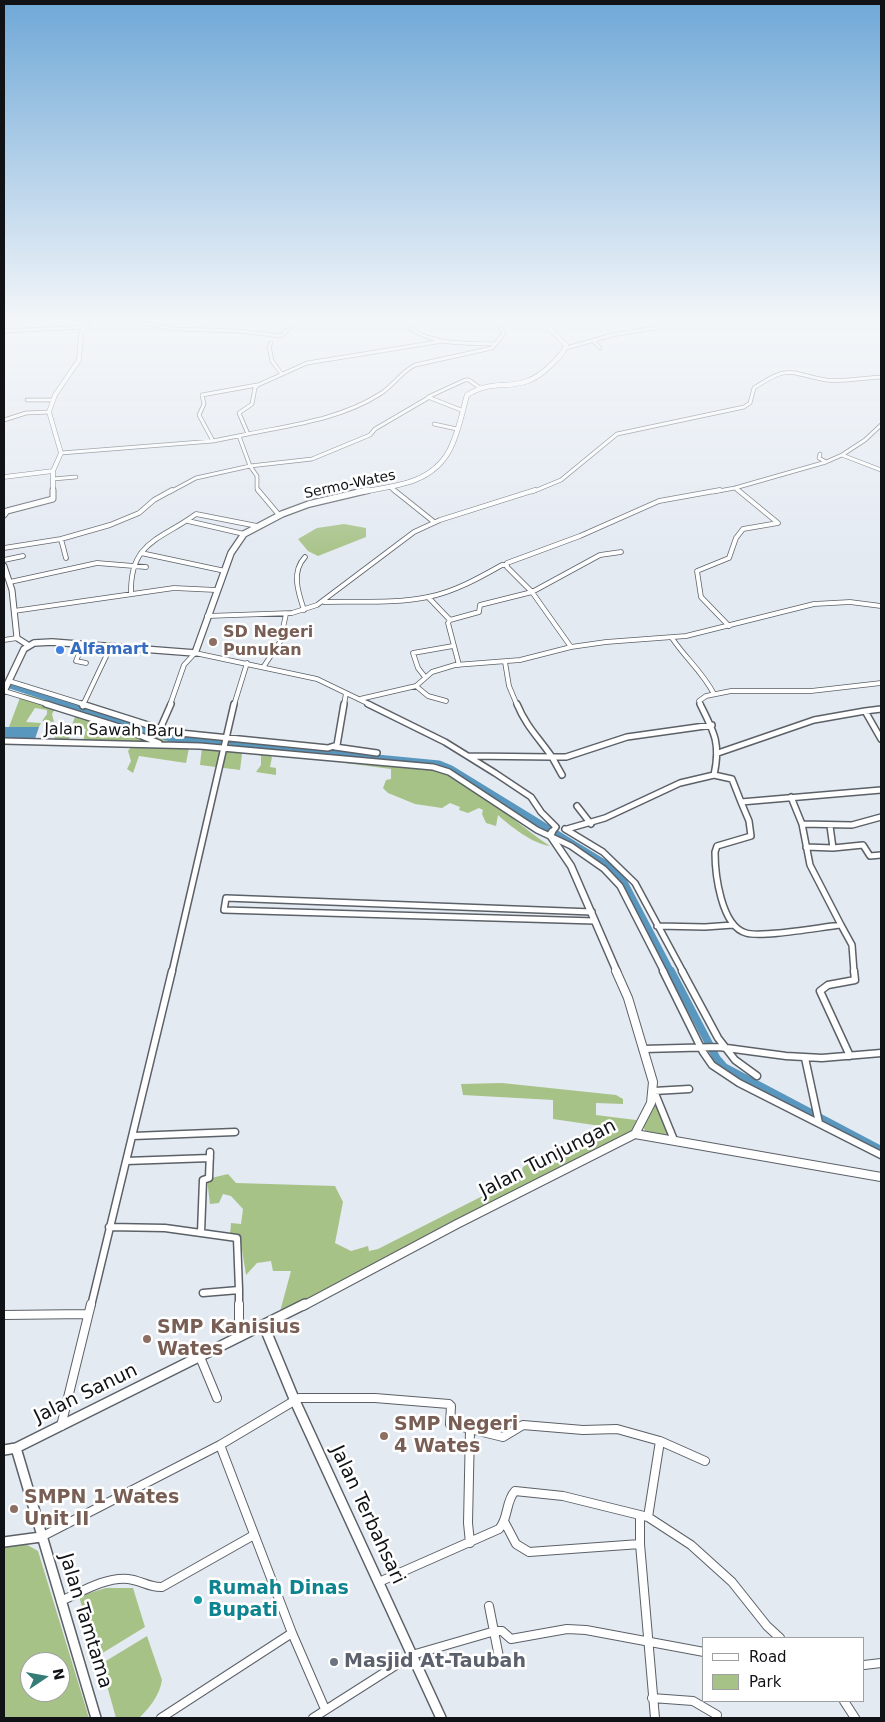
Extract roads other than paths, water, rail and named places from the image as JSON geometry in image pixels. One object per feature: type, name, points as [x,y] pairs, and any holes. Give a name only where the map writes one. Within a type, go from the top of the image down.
[{"type":"main road","name":"Sermo-Wates","points":[[195,653],[216,590],[225,572],[233,548],[244,534],[279,515],[335,497],[417,481],[430,472],[450,450],[465,400]]},
{"type":"main road","points":[[7,685],[28,645],[52,642],[195,653]]},
{"type":"street","points":[[4,515],[12,510],[51,501],[54,497],[53,471],[61,453],[49,412],[53,400]]},
{"type":"street","points":[[203,400],[204,404],[199,415],[213,441]]},
{"type":"street","points":[[248,434],[239,413],[252,404],[253,400]]},
{"type":"street","points":[[61,453],[213,441],[315,420],[364,400]]},
{"type":"street","points":[[4,548],[61,539],[89,532],[134,516],[154,500],[196,478],[250,466],[312,459],[370,435],[375,429],[424,400]]},
{"type":"street","points":[[434,400],[461,410]]},
{"type":"street","points":[[207,616],[286,614],[304,610],[323,602],[403,538],[434,522],[521,496],[561,480],[620,433],[744,407],[750,400]]},
{"type":"street","points":[[4,420],[26,413],[49,412]]},
{"type":"street","points":[[434,424],[457,429]]},
{"type":"street","points":[[323,602],[389,600],[428,596],[469,582],[502,565],[507,565],[512,560],[580,536],[659,501],[735,488],[826,462],[842,455],[881,427]]},
{"type":"street","points":[[239,436],[250,466],[257,476],[257,489],[279,515]]},
{"type":"street","points":[[820,454],[819,458],[826,462]]},
{"type":"street","points":[[842,455],[881,470]]},
{"type":"street","points":[[4,477],[53,471]]},
{"type":"street","points":[[53,479],[76,477]]},
{"type":"street","points":[[390,487],[434,522]]},
{"type":"street","points":[[729,626],[702,597],[697,571],[729,558],[736,538],[743,529],[778,523],[735,488]]},
{"type":"street","points":[[131,593],[131,567],[140,553],[152,542],[188,521],[196,514],[201,513],[257,526]]},
{"type":"street","points":[[188,521],[244,534]]},
{"type":"street","points":[[61,539],[66,558]]},
{"type":"street","points":[[450,620],[479,612],[480,606],[486,603],[532,592],[600,555],[621,552]]},
{"type":"street","points":[[140,553],[225,572]]},
{"type":"street","points":[[4,560],[23,556]]},
{"type":"street","points":[[304,610],[299,599],[296,571],[299,562],[305,557]]},
{"type":"street","points":[[4,584],[81,565],[97,563],[146,567]]},
{"type":"street","points":[[507,565],[532,592],[537,602],[571,647]]},
{"type":"street","points":[[4,566],[10,582],[17,638]]},
{"type":"street","points":[[14,611],[174,588],[216,590]]},
{"type":"street","points":[[428,596],[450,620]]},
{"type":"street","points":[[360,699],[416,686],[436,670],[459,665],[505,662],[571,647],[620,640],[672,638],[729,626],[814,604],[850,602],[881,606]]},
{"type":"street","points":[[264,666],[273,657],[282,640],[286,614]]},
{"type":"street","points":[[450,620],[448,624],[459,665]]},
{"type":"street","points":[[4,640],[17,638],[28,645]]},
{"type":"street","points":[[672,638],[682,653],[704,676],[714,694]]},
{"type":"street","points":[[83,644],[76,661],[86,663]]},
{"type":"street","points":[[83,706],[111,646]]},
{"type":"street","points":[[426,677],[418,668],[413,653],[453,646]]},
{"type":"street","points":[[160,729],[175,695],[184,665],[195,653],[264,666],[317,679],[360,699],[468,756],[531,797],[554,830],[592,912],[628,998],[654,1090],[674,1140]]},
{"type":"street","points":[[505,662],[509,686],[525,724],[540,738],[562,775]]},
{"type":"street","points":[[60,1426],[133,1136],[218,775],[224,742],[247,663]]},
{"type":"street","points":[[714,775],[718,753],[712,725],[699,701],[714,694],[800,692],[881,683]]},
{"type":"street","points":[[7,685],[69,706],[162,744]]},
{"type":"street","points":[[7,685],[69,706],[83,706],[160,729],[224,742],[433,767],[448,772],[537,830],[565,829],[591,824],[680,783],[714,775],[732,779],[749,821],[751,836],[747,839],[718,846],[715,851],[719,885],[730,921],[744,933],[756,935],[841,925]]},
{"type":"street","points":[[416,686],[428,696],[446,701]]},
{"type":"street","points":[[336,747],[346,693]]},
{"type":"street","points":[[718,753],[814,720],[881,710]]},
{"type":"street","points":[[865,711],[881,739]]},
{"type":"street","points":[[120,726],[126,720]]},
{"type":"street","points":[[468,756],[566,757],[626,736],[712,725]]},
{"type":"street","name":"Jalan Sawah Baru","points":[[4,741],[162,744],[224,742]]},
{"type":"street","points":[[224,742],[336,747],[377,753]]},
{"type":"street","points":[[741,802],[881,790]]},
{"type":"street","points":[[791,797],[802,824],[810,865],[852,945],[856,980],[828,985],[820,991],[850,1056]]},
{"type":"street","points":[[577,806],[591,824]]},
{"type":"street","points":[[802,824],[830,826],[864,824],[881,817]]},
{"type":"street","points":[[830,826],[833,848]]},
{"type":"street","points":[[565,829],[594,845],[621,866],[635,883],[721,1047],[757,1076]]},
{"type":"street","points":[[554,830],[598,864],[620,886],[712,1065],[724,1075],[819,1121],[881,1155]]},
{"type":"street","points":[[806,847],[833,848],[863,845],[870,856],[881,855]]},
{"type":"street","points":[[592,912],[226,898],[224,910],[595,921]]},
{"type":"street","points":[[327,914],[328,902]]},
{"type":"street","points":[[657,926],[682,925],[716,928],[733,925]]},
{"type":"street","points":[[643,1049],[701,1046],[721,1047],[805,1058],[881,1053]]},
{"type":"street","points":[[805,1058],[819,1121]]},
{"type":"street","points":[[654,1090],[689,1089]]},
{"type":"street","name":"Jalan Tunjungan","points":[[264,1326],[457,1224],[635,1134],[650,1108],[654,1090]]},
{"type":"street","points":[[133,1136],[235,1132]]},
{"type":"street","points":[[635,1134],[881,1177]]},
{"type":"street","points":[[126,1161],[210,1155],[209,1178],[203,1179],[201,1233]]},
{"type":"street","points":[[109,1227],[165,1228],[237,1239],[239,1338]]},
{"type":"street","points":[[203,1292],[239,1290]]},
{"type":"street","points":[[4,1315],[88,1314]]},
{"type":"street","name":"Jalan Sanun","points":[[4,1450],[16,1448],[264,1326]]},
{"type":"street","name":"Jalan Terbahsari","points":[[264,1326],[295,1401],[441,1718]]},
{"type":"street","points":[[200,1357],[217,1398]]},
{"type":"street","points":[[4,1542],[40,1537],[220,1445],[304,1397],[337,1397],[449,1404],[451,1406],[450,1424],[505,1437],[523,1425],[583,1430],[617,1429],[660,1440],[705,1461]]},
{"type":"street","points":[[470,1429],[468,1523],[470,1542]]},
{"type":"street","points":[[655,1718],[647,1643],[640,1544],[660,1440]]},
{"type":"street","points":[[220,1445],[292,1632],[325,1710]]},
{"type":"street","name":"Jalan Tamtama","points":[[16,1448],[40,1537],[96,1718]]},
{"type":"street","points":[[379,1582],[499,1529],[505,1522],[509,1498],[520,1490],[563,1496],[644,1516],[691,1544],[732,1582],[767,1626],[779,1637]]},
{"type":"street","points":[[505,1522],[518,1549],[524,1552],[536,1553],[640,1544]]},
{"type":"street","points":[[60,1601],[111,1581],[124,1579],[134,1580],[151,1588],[162,1587],[254,1534]]},
{"type":"street","points":[[489,1606],[500,1662]]},
{"type":"street","points":[[313,1718],[412,1654],[494,1631],[500,1630],[511,1639],[545,1632],[586,1630],[647,1643],[702,1652]]},
{"type":"street","points":[[161,1718],[292,1632]]},
{"type":"street","points":[[865,1664],[881,1663]]},
{"type":"street","points":[[652,1698],[692,1699],[700,1702],[717,1715]]},
{"type":"street","points":[[845,1702],[855,1718]]},
{"type":"water","points":[[4,727],[39,727],[35,739],[4,738]]},
{"type":"waterway","points":[[4,684],[69,705]]},
{"type":"waterway","points":[[66,704],[170,738],[439,764],[451,769],[609,866],[623,880],[671,972]]},
{"type":"waterway","points":[[671,971],[717,1059],[724,1067],[881,1150]]},
{"type":"place","name":"SD Negeri Punukan","points":[[213,642]]},
{"type":"place","name":"Alfamart","points":[[60,650]]},
{"type":"place","name":"SMP Kanisius Wates","points":[[147,1339]]},
{"type":"place","name":"SMP Negeri 4 Wates","points":[[384,1436]]},
{"type":"place","name":"SMPN 1 Wates Unit II","points":[[14,1509]]},
{"type":"place","name":"Rumah Dinas Bupati","points":[[198,1600]]},
{"type":"place","name":"Masjid At-Taubah","points":[[334,1662]]}]
